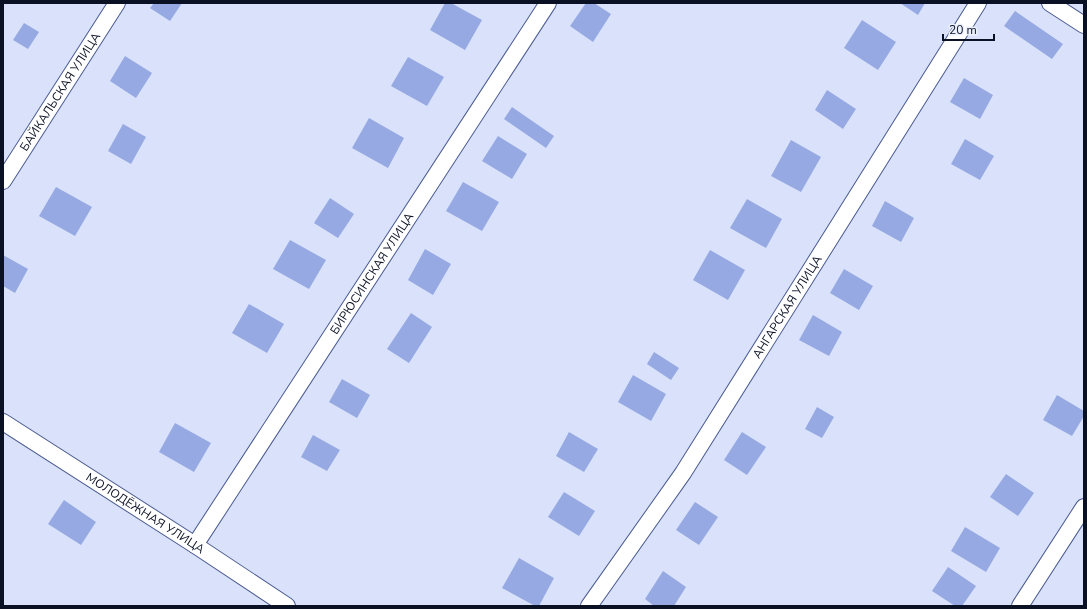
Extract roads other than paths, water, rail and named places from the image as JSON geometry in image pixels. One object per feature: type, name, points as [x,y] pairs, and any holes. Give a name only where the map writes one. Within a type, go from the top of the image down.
[{"type":"street","name":"БАЙКАЛЬСКАЯ УЛИЦА","points":[[3,181],[117,3]]},
{"type":"street","name":"БИРЮСИНСКАЯ УЛИЦА","points":[[195,544],[548,3]]},
{"type":"street","name":"АНГАРСКАЯ УЛИЦА","points":[[590,606],[683,473],[978,3]]},
{"type":"street","points":[[1050,3],[1084,26]]},
{"type":"street","name":"МОЛОДЁЖНАЯ УЛИЦА","points":[[3,422],[195,544],[287,606]]},
{"type":"street","points":[[1020,606],[1084,507]]}]
